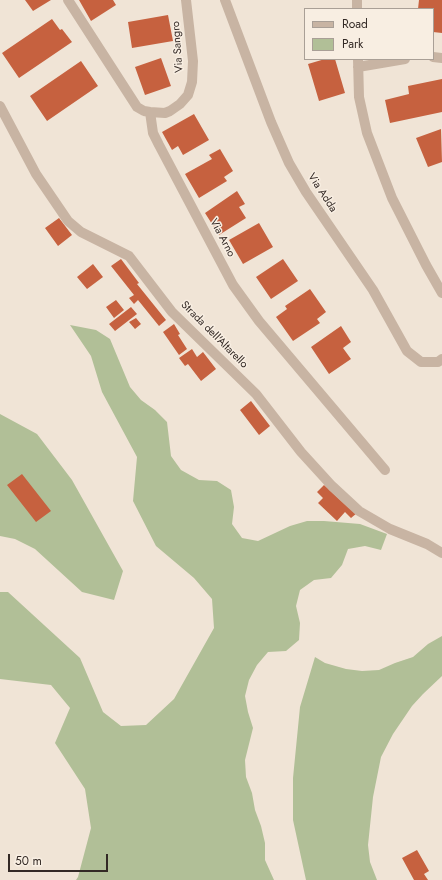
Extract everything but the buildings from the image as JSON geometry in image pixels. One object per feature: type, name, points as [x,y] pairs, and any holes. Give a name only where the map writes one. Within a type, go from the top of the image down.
[{"type":"street","points":[[68,0],[137,107],[144,111],[150,112]]},
{"type":"street","name":"Via Sangro","points":[[150,112],[170,111],[180,104],[188,95],[192,82],[193,61],[186,0]]},
{"type":"street","name":"Via Adda","points":[[225,0],[270,122],[289,163],[306,192],[373,290],[407,351],[421,362],[438,362],[442,359]]},
{"type":"street","points":[[393,60],[358,63],[359,97],[367,132],[392,198],[442,293]]},
{"type":"street","name":"Strada dell'Altarello","points":[[0,106],[36,174],[68,221],[81,232],[129,256],[172,312],[256,394],[301,452],[332,486],[359,511],[390,529],[427,544],[442,553]]},
{"type":"street","name":"Via Arno","points":[[150,112],[153,133],[233,285],[259,321],[385,470]]},
{"type":"green space","points":[[70,325],[96,330],[110,339],[130,387],[141,400],[155,410],[167,422],[171,456],[181,470],[199,480],[217,481],[231,490],[234,507],[232,524],[242,538],[258,541],[290,526],[307,521],[360,524],[387,534],[381,550],[365,546],[348,549],[342,565],[331,578],[314,580],[300,590],[296,606],[300,623],[299,640],[286,651],[268,652],[257,665],[249,680],[245,696],[253,728],[245,760],[246,777],[252,793],[255,810],[265,843],[265,860],[274,880],[76,880],[91,828],[85,789],[55,743],[70,708],[51,685],[0,679],[0,592],[8,592],[80,658],[103,712],[121,726],[146,725],[174,699],[214,628],[212,599],[194,578],[156,546],[133,501],[137,457],[102,392],[91,356]]},
{"type":"green space","points":[[0,414],[37,434],[72,480],[123,571],[114,600],[82,592],[35,549],[15,539],[0,536]]},
{"type":"green space","points":[[442,636],[442,676],[412,706],[393,734],[381,757],[373,797],[368,845],[370,862],[377,880],[306,880],[293,820],[293,778],[300,707],[315,657],[325,663],[346,669],[362,671],[379,670],[413,657],[428,644]]}]
